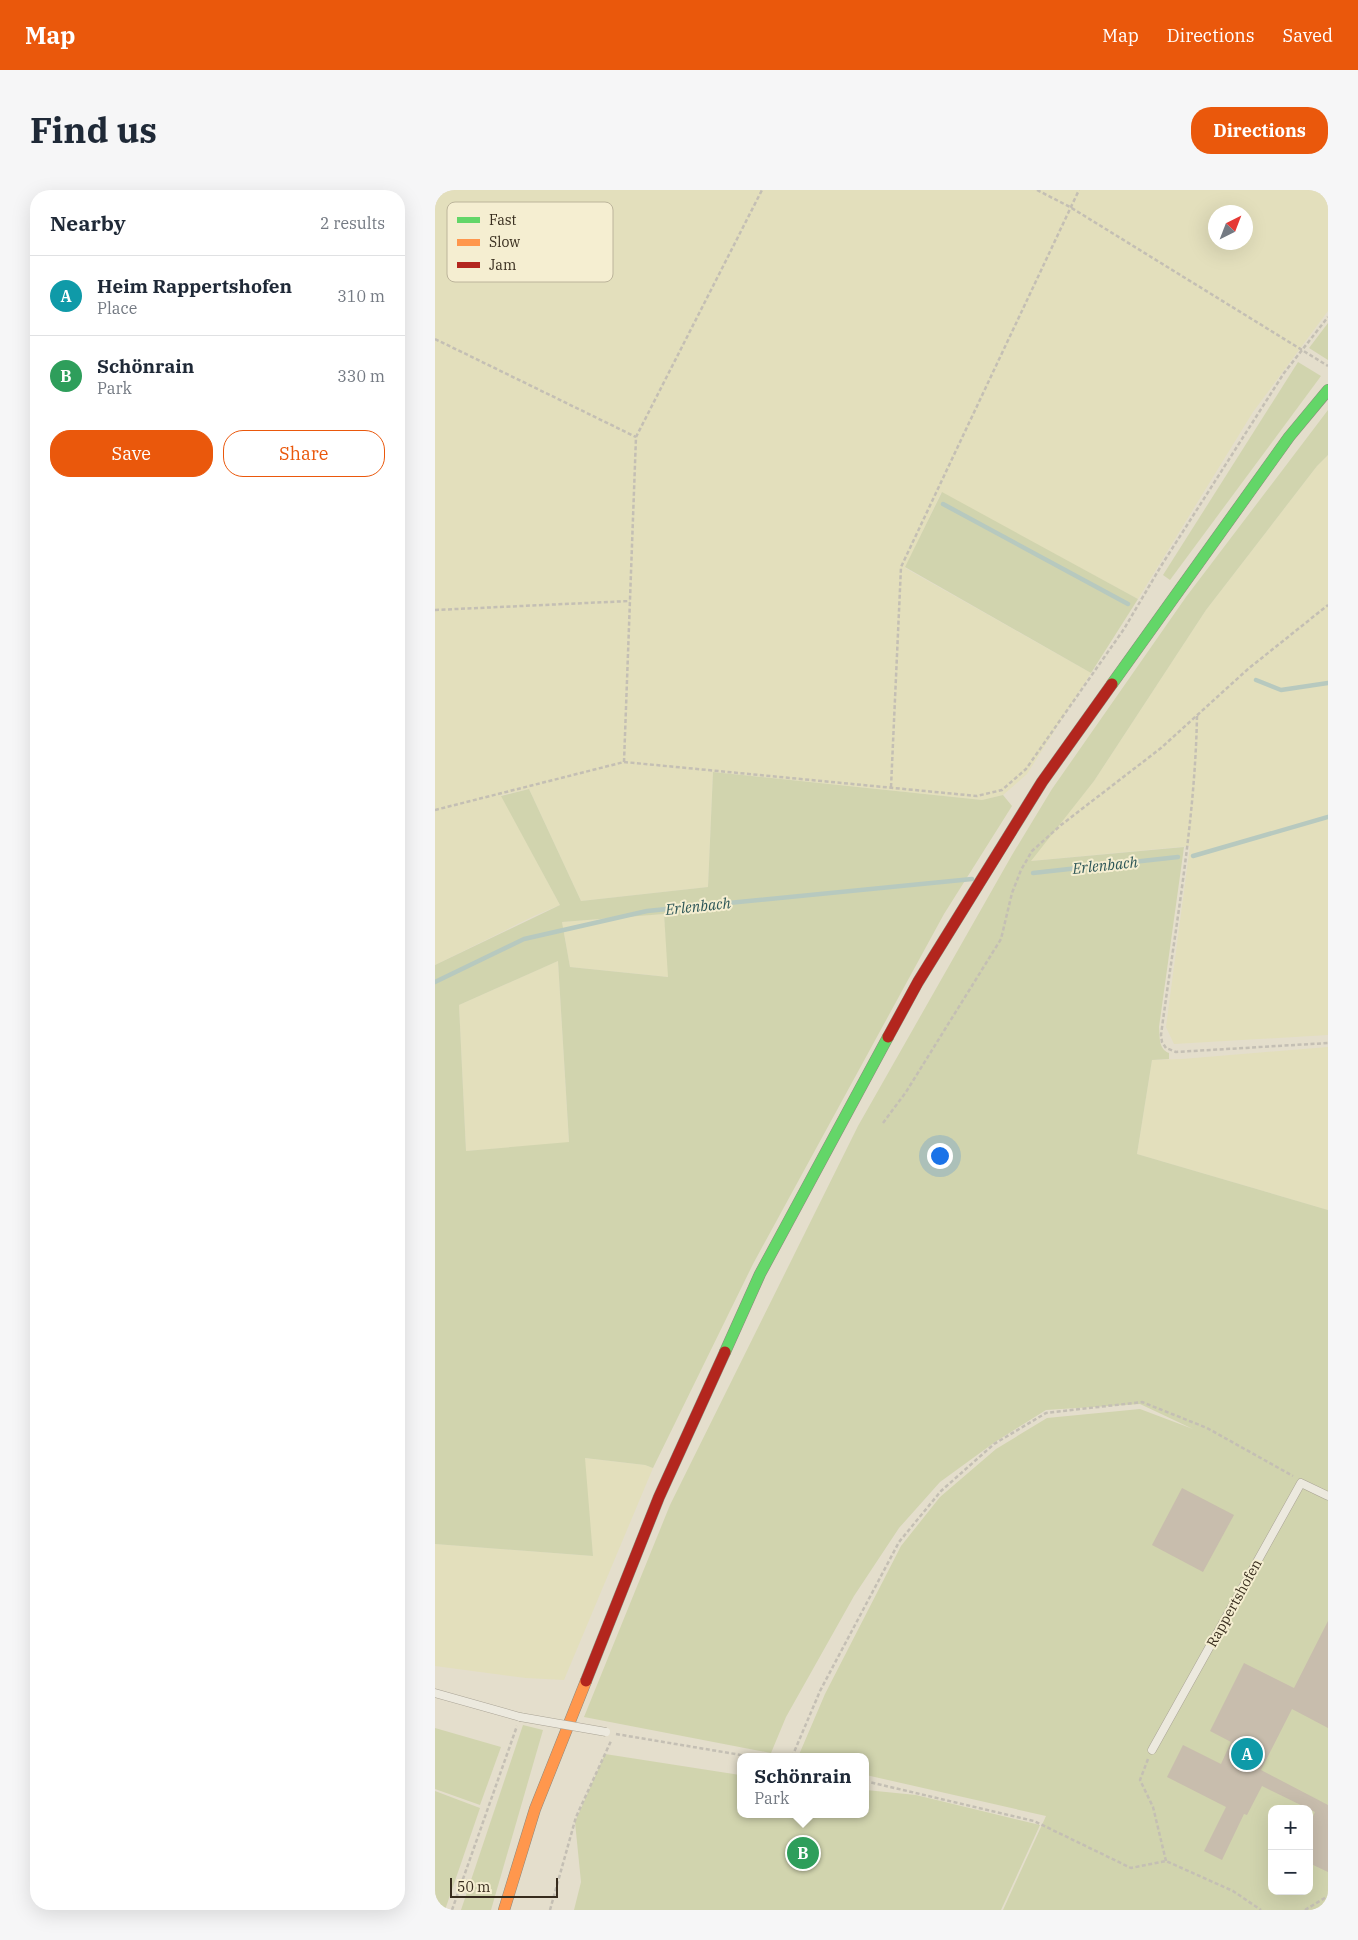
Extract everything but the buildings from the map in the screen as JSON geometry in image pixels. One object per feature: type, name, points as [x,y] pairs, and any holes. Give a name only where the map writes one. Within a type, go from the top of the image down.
[{"type":"main road","points":[[504,1910],[535,1809],[659,1497],[760,1274],[918,982],[1042,782],[1289,437],[1328,390]]},
{"type":"lane","points":[[1301,1483],[1328,1496]]},
{"type":"lane","name":"Rappertshofen","points":[[1152,1750],[1301,1483]]},
{"type":"lane","points":[[435,1693],[520,1717],[606,1732]]},
{"type":"path","points":[[624,762],[637,437],[762,190]]},
{"type":"path","points":[[1037,190],[1070,207],[1328,366]]},
{"type":"path","points":[[891,787],[901,567],[1079,190]]},
{"type":"path","points":[[435,810],[624,762],[977,796],[1002,790],[1026,769],[1124,629],[1161,566],[1237,446],[1301,350],[1328,317]]},
{"type":"path","points":[[435,338],[637,437]]},
{"type":"path","points":[[435,610],[630,601]]},
{"type":"path","points":[[883,1123],[905,1092],[1001,939],[1012,893],[1021,870],[1032,851],[1045,838],[1154,754],[1248,669],[1328,604]]},
{"type":"path","points":[[1197,716],[1196,755],[1189,830],[1180,908],[1161,1035],[1162,1042],[1165,1048],[1176,1052],[1328,1043]]},
{"type":"path","points":[[794,1753],[820,1691],[899,1542],[941,1491],[980,1456],[994,1444],[1046,1413],[1142,1402],[1207,1428],[1297,1478],[1301,1483]]},
{"type":"path","points":[[452,1910],[520,1717]]},
{"type":"path","points":[[550,1910],[576,1817],[605,1758],[614,1734],[737,1754]]},
{"type":"path","points":[[1152,1750],[1140,1780],[1153,1807],[1166,1861]]},
{"type":"path","points":[[869,1782],[1034,1821],[1131,1868],[1166,1861],[1233,1891],[1261,1910]]},
{"type":"path","points":[[1305,1910],[1328,1896]]},
{"type":"shaded area","points":[[435,190],[1328,190],[1328,311],[1253,412],[1138,599],[941,493],[905,568],[1091,673],[1027,774],[1003,795],[982,800],[713,772],[708,887],[581,901],[529,789],[501,795],[560,905],[435,965]]},
{"type":"shaded area","points":[[1328,455],[1328,1035],[1174,1044],[1166,1027],[1190,846],[1030,861],[1094,781],[1206,610],[1317,466]]},
{"type":"shaded area","points":[[664,914],[669,977],[570,967],[562,922]]},
{"type":"shaded area","points":[[558,961],[569,1143],[466,1151],[459,1005]]},
{"type":"shaded area","points":[[1328,1047],[1328,1210],[1137,1154],[1152,1060]]},
{"type":"shaded area","points":[[584,1458],[645,1465],[653,1468],[564,1680],[526,1678],[435,1666],[435,1544],[593,1556]]},
{"type":"green space","points":[[1328,323],[1328,360],[1309,348]]},
{"type":"green space","points":[[1298,362],[1321,376],[1170,580],[1163,575]]},
{"type":"green space","points":[[1328,410],[1328,455],[1317,466],[1206,610],[1094,781],[1031,861],[1184,847],[1159,1027],[1161,1045],[1169,1053],[1169,1059],[1152,1060],[1137,1154],[1328,1210],[1328,1910],[1003,1910],[1046,1816],[869,1776],[869,1753],[800,1753],[825,1694],[901,1546],[940,1497],[996,1449],[1047,1418],[1140,1409],[1193,1429],[1140,1404],[1046,1410],[995,1442],[940,1482],[899,1528],[854,1596],[786,1717],[771,1753],[584,1717],[670,1505],[858,1126],[1012,855],[1052,789],[1186,597]]},
{"type":"green space","points":[[942,492],[1138,599],[1091,673],[905,567]]},
{"type":"green space","points":[[713,772],[982,800],[1003,795],[1012,806],[944,914],[753,1264],[653,1468],[645,1465],[585,1458],[593,1556],[435,1544],[435,965],[560,905],[501,796],[529,789],[581,901],[708,887]],"holes":[[[664,914],[668,977],[570,967],[562,922]],[[558,961],[569,1142],[466,1151],[459,1005]]]},
{"type":"green space","points":[[523,1725],[543,1730],[491,1910],[461,1910]]},
{"type":"green space","points":[[435,1728],[501,1747],[480,1805],[435,1789]]},
{"type":"green space","points":[[605,1754],[737,1775],[737,1818],[869,1818],[869,1790],[916,1795],[1040,1825],[1001,1910],[574,1910],[581,1882],[575,1822]]},
{"type":"green space","points":[[435,1791],[480,1808],[445,1910],[435,1910]]},
{"type":"waterway","points":[[943,504],[1128,604]]},
{"type":"waterway","points":[[1256,680],[1281,690],[1328,683]]},
{"type":"waterway","name":"Erlenbach","points":[[1193,856],[1328,817]]},
{"type":"waterway","name":"Erlenbach","points":[[1033,873],[1178,857]]},
{"type":"waterway","name":"Erlenbach","points":[[435,982],[524,939],[647,911],[972,879]]},
{"type":"traffic: fast","points":[[1112,684],[1289,437],[1328,390]]},
{"type":"traffic: fast","points":[[725,1352],[760,1274],[888,1037]]},
{"type":"traffic: slow","points":[[504,1910],[535,1809],[586,1681]]},
{"type":"traffic: jam","points":[[888,1037],[918,982],[1042,782],[1112,684]]},
{"type":"traffic: jam","points":[[586,1681],[659,1497],[725,1352]]},
{"type":"place","name":"Heim Rappertshofen","points":[[1247,1754]]},
{"type":"place","name":"Schönrain","points":[[803,1853]]}]
